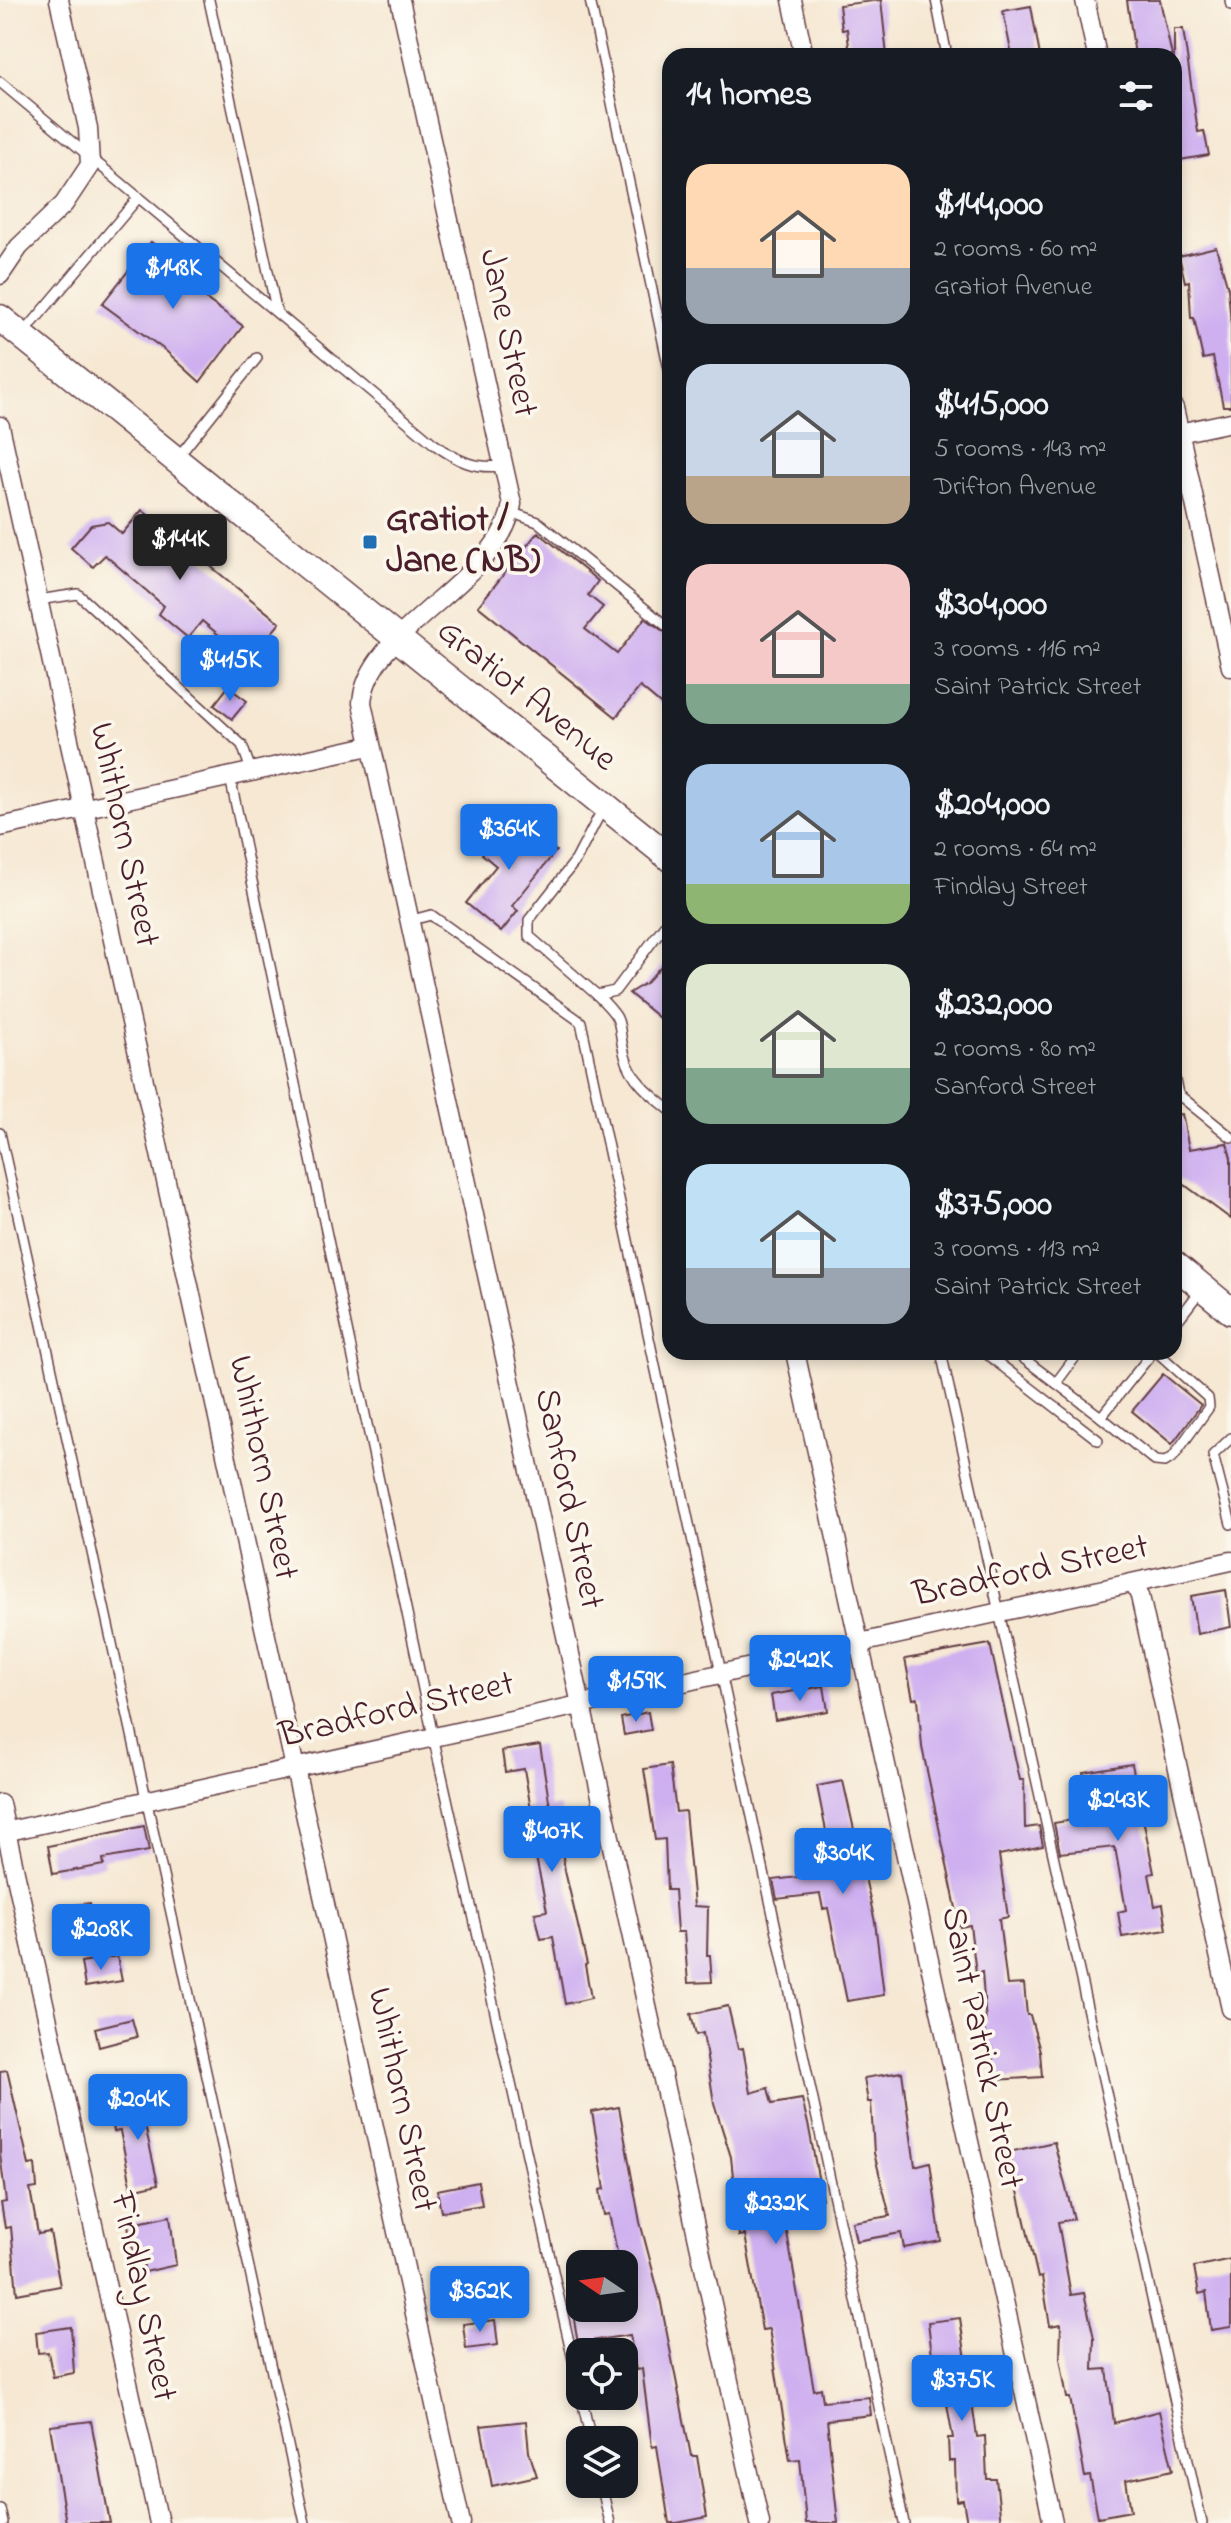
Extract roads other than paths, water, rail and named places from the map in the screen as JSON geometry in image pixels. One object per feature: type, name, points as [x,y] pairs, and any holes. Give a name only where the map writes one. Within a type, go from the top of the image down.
[{"type":"main road","name":"Gratiot Avenue","points":[[0,318],[662,852]]},
{"type":"main road","points":[[1182,1271],[1231,1311]]},
{"type":"street","points":[[0,275],[19,247],[64,204],[90,165],[88,128],[59,0]]},
{"type":"street","name":"Jane Street","points":[[400,0],[503,466],[510,512]]},
{"type":"street","points":[[792,0],[802,48]]},
{"type":"street","points":[[1085,0],[1095,48]]},
{"type":"street","points":[[1182,433],[1231,422]]},
{"type":"street","name":"Whithorn Street","points":[[0,426],[461,2523]]},
{"type":"street","points":[[1182,456],[1231,667]]},
{"type":"street","points":[[397,638],[449,595],[504,531],[510,512]]},
{"type":"street","name":"Sanford Street","points":[[397,638],[363,688],[369,746],[760,2523]]},
{"type":"street","points":[[0,827],[369,746]]},
{"type":"street","name":"Saint Patrick Street","points":[[797,1360],[1053,2523]]},
{"type":"street","name":"Bradford Street","points":[[3,1833],[720,1671],[1231,1561]]},
{"type":"street","points":[[1134,1583],[1140,1596],[1231,2009]]},
{"type":"street","name":"Findlay Street","points":[[0,1804],[3,1833],[159,2523]]},
{"type":"lane","points":[[209,0],[277,313]]},
{"type":"lane","points":[[590,0],[662,337]]},
{"type":"lane","points":[[936,0],[945,48]]},
{"type":"lane","points":[[0,82],[434,444],[461,463],[479,468],[503,466]]},
{"type":"lane","points":[[22,336],[138,198]]},
{"type":"lane","points":[[176,459],[257,358]]},
{"type":"lane","points":[[510,512],[538,522],[662,623]]},
{"type":"lane","points":[[38,600],[78,594],[242,745],[252,773]]},
{"type":"lane","points":[[230,777],[433,1736],[567,2338]]},
{"type":"lane","points":[[604,805],[576,860],[529,920],[529,936],[619,1016],[626,1058],[642,1087],[662,1103]]},
{"type":"lane","points":[[408,921],[431,915],[581,1022],[904,2523]]},
{"type":"lane","points":[[597,995],[615,991],[662,929]]},
{"type":"lane","points":[[1182,1098],[1231,1137]]},
{"type":"lane","points":[[0,1133],[305,2523]]},
{"type":"lane","points":[[1182,1314],[1202,1288]]},
{"type":"lane","points":[[943,1360],[1202,2523]]},
{"type":"lane","points":[[994,1360],[1098,1440]]},
{"type":"lane","points":[[1026,1360],[1155,1461],[1165,1462],[1173,1457],[1209,1407],[1208,1398],[1164,1360]]},
{"type":"lane","points":[[1056,1383],[1073,1360]]},
{"type":"lane","points":[[1101,1417],[1148,1360]]},
{"type":"lane","points":[[1231,1438],[1213,1455],[1231,1524]]},
{"type":"lane","points":[[604,2498],[610,2523]]},
{"type":"lane","points":[[0,2509],[3,2523]]},
{"type":"place","name":"Gratiot / Jane (NB)","points":[[370,542]]}]
